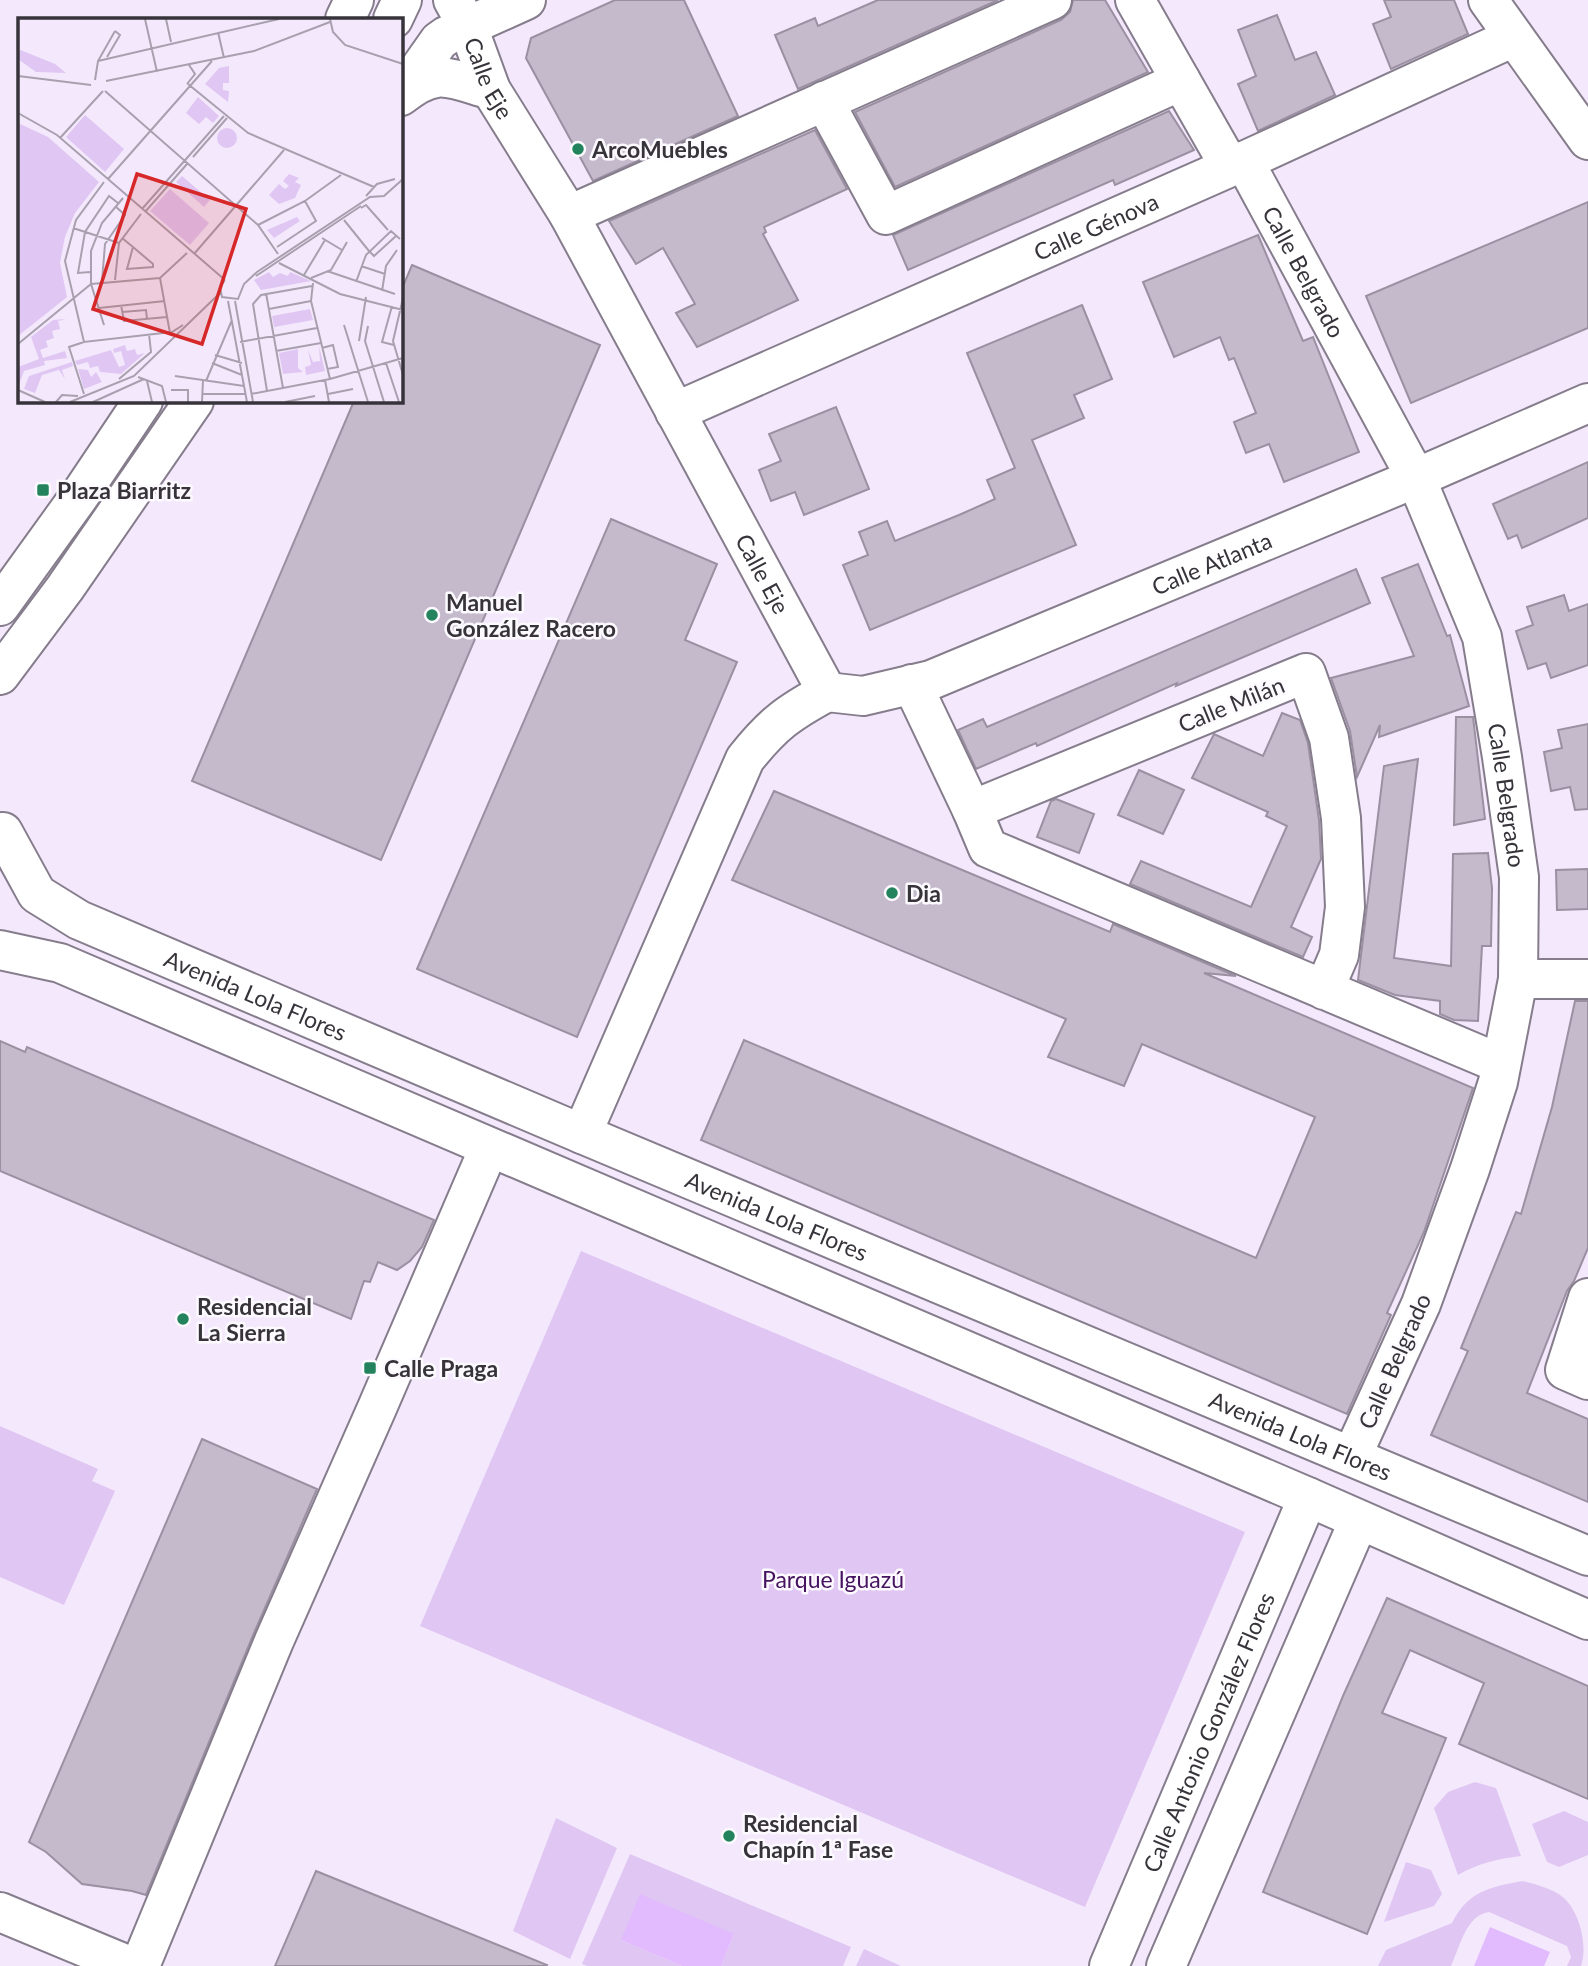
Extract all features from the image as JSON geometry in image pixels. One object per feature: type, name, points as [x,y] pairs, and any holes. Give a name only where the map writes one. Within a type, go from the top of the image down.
[{"type":"street","points":[[345,18],[354,0]]},
{"type":"street","points":[[393,18],[401,0]]},
{"type":"street","points":[[402,95],[460,13],[526,0]]},
{"type":"street","points":[[569,215],[1052,0]]},
{"type":"street","name":"Calle Belgrado","points":[[1135,0],[1181,81],[1237,164],[1416,478],[1482,637],[1502,757],[1519,877],[1518,979],[1498,1082],[1421,1304],[1352,1456]]},
{"type":"street","points":[[1488,0],[1588,140]]},
{"type":"street","name":"Calle Eje","points":[[460,13],[491,90],[569,215],[827,692]]},
{"type":"street","name":"Calle Génova","points":[[675,412],[1237,164],[1514,37]]},
{"type":"street","points":[[402,95],[428,78],[440,77],[491,90]]},
{"type":"street","points":[[824,101],[886,215],[1181,81]]},
{"type":"street","points":[[0,606],[142,402]]},
{"type":"street","points":[[0,675],[65,588],[193,402]]},
{"type":"street","name":"Calle Atlanta","points":[[827,692],[863,696],[931,680],[1587,406]]},
{"type":"street","name":"Calle Milán","points":[[972,810],[1306,673],[1329,738],[1341,818],[1345,907],[1339,955],[1324,990]]},
{"type":"street","points":[[912,684],[988,848],[1501,1064]]},
{"type":"street","points":[[582,1134],[746,759],[767,731],[793,710],[827,692]]},
{"type":"street","name":"Avenida Lola Flores","points":[[1,836],[37,894],[68,915],[1588,1556]]},
{"type":"street","name":"Avenida Lola Flores","points":[[0,950],[60,962],[1308,1497],[1588,1620]]},
{"type":"street","points":[[1518,979],[1588,979]]},
{"type":"street","points":[[140,1966],[274,1641],[489,1147]]},
{"type":"street","points":[[1588,1298],[1565,1370],[1588,1380]]},
{"type":"street","name":"Calle Antonio González Flores","points":[[1109,1966],[1308,1497]]},
{"type":"street","points":[[1166,1966],[1359,1520]]},
{"type":"street","points":[[0,1912],[130,1966]]},
{"type":"green space","name":"Parque Iguazú","points":[[581,1251],[1245,1532],[1085,1907],[420,1626]]},
{"type":"green space","points":[[0,1426],[98,1469],[92,1481],[115,1491],[64,1605],[0,1577]]},
{"type":"green space","points":[[1475,1782],[1496,1788],[1521,1856],[1488,1862],[1458,1875],[1434,1808],[1448,1792]]},
{"type":"green space","points":[[1564,1811],[1588,1822],[1588,1855],[1559,1867],[1547,1862],[1532,1824]]},
{"type":"green space","points":[[556,1818],[617,1848],[570,1959],[513,1931]]},
{"type":"green space","points":[[630,1854],[851,1947],[843,1966],[721,1966],[734,1934],[621,1940],[682,1966],[582,1964]]},
{"type":"green space","points":[[1406,1862],[1431,1870],[1442,1894],[1434,1906],[1384,1922]]},
{"type":"green space","points":[[1523,1881],[1544,1887],[1570,1904],[1583,1940],[1581,1966],[1567,1966],[1571,1957],[1567,1946],[1489,1912],[1481,1914],[1469,1925],[1451,1966],[1378,1966],[1386,1950],[1452,1923],[1465,1904],[1481,1892]]},
{"type":"green space","points":[[864,1949],[901,1966],[856,1966]]},
{"type":"shaded area","points":[[640,1894],[734,1934],[721,1966],[682,1966],[621,1940]]},
{"type":"shaded area","points":[[1490,1927],[1550,1952],[1544,1966],[1474,1966]]},
{"type":"building","points":[[615,0],[684,0],[738,116],[593,181],[526,58],[531,38]]},
{"type":"building","points":[[878,0],[998,0],[798,89],[775,35],[815,18],[818,26]]},
{"type":"building","points":[[1073,0],[1105,0],[1148,72],[895,187],[855,112],[1061,20],[1070,12]]},
{"type":"building","points":[[1384,0],[1454,0],[1468,34],[1391,69],[1373,24],[1391,17]]},
{"type":"building","points":[[1277,15],[1295,60],[1316,52],[1335,95],[1258,131],[1238,84],[1256,76],[1238,30]]},
{"type":"building","points":[[1169,111],[1194,150],[1115,185],[1113,180],[908,270],[893,235]]},
{"type":"building","points":[[815,130],[847,189],[764,227],[766,232],[763,234],[798,300],[697,347],[676,313],[695,304],[663,248],[636,264],[609,221]]},
{"type":"building","points":[[1588,202],[1588,328],[1411,403],[1366,296]]},
{"type":"building","points":[[1258,235],[1303,341],[1313,337],[1359,452],[1284,482],[1269,444],[1246,453],[1234,422],[1256,413],[1234,358],[1229,360],[1220,337],[1174,357],[1143,282]]},
{"type":"building","points":[[412,265],[600,345],[381,860],[192,781],[354,402],[402,402],[402,289]]},
{"type":"building","points":[[1082,305],[1112,379],[1074,395],[1084,418],[1032,440],[1076,545],[870,630],[843,565],[868,555],[859,532],[887,521],[895,541],[959,515],[995,499],[987,480],[1015,468],[967,353]]},
{"type":"building","points":[[836,407],[869,489],[804,515],[795,492],[771,501],[759,470],[781,461],[769,434]]},
{"type":"building","points":[[1588,462],[1588,518],[1522,548],[1517,535],[1508,539],[1493,504]]},
{"type":"building","points":[[611,519],[717,564],[685,640],[737,662],[577,1037],[417,969]]},
{"type":"building","points":[[1418,564],[1447,636],[1450,635],[1469,706],[1379,737],[1380,725],[1357,777],[1350,731],[1331,678],[1414,656],[1382,578]]},
{"type":"building","points":[[1356,569],[1370,603],[1176,686],[1177,683],[1037,746],[1036,743],[976,769],[958,730],[983,719],[987,727]]},
{"type":"building","points":[[1564,595],[1569,611],[1588,604],[1588,665],[1551,678],[1546,663],[1528,669],[1516,631],[1533,625],[1527,607]]},
{"type":"building","points":[[1282,713],[1300,720],[1308,743],[1319,820],[1321,859],[1291,927],[1312,937],[1303,957],[1130,884],[1141,861],[1251,907],[1287,826],[1266,816],[1268,812],[1192,778],[1214,734],[1263,756]]},
{"type":"building","points":[[1456,717],[1473,717],[1485,819],[1454,825]]},
{"type":"building","points":[[1588,724],[1588,809],[1575,810],[1570,787],[1551,791],[1544,752],[1562,748],[1558,730]]},
{"type":"building","points":[[1418,759],[1394,958],[1451,966],[1453,854],[1488,853],[1492,888],[1491,946],[1482,946],[1478,1021],[1454,1020],[1440,1014],[1440,1001],[1395,995],[1358,980],[1384,766]]},
{"type":"building","points":[[1139,770],[1184,790],[1163,834],[1118,815]]},
{"type":"building","points":[[774,791],[1110,932],[1113,924],[1236,976],[1204,973],[1473,1088],[1424,1232],[1387,1313],[1391,1315],[1347,1414],[701,1140],[744,1040],[1256,1258],[1315,1117],[1142,1044],[1124,1086],[1048,1057],[1066,1019],[732,880]]},
{"type":"building","points":[[1056,799],[1094,814],[1079,853],[1037,837],[1051,801]]},
{"type":"building","points":[[1588,869],[1588,909],[1557,910],[1556,870]]},
{"type":"building","points":[[1575,1001],[1588,1001],[1588,1248],[1567,1291],[1527,1393],[1588,1419],[1588,1502],[1431,1435],[1468,1351],[1461,1348],[1516,1212],[1521,1214],[1552,1107]]},
{"type":"building","points":[[0,1041],[25,1052],[27,1047],[434,1220],[422,1247],[410,1261],[397,1270],[378,1262],[370,1282],[364,1281],[351,1319],[0,1171]]},
{"type":"building","points":[[202,1439],[317,1489],[254,1633],[146,1895],[82,1884],[46,1852],[29,1842]]},
{"type":"building","points":[[1387,1598],[1588,1686],[1588,1799],[1459,1744],[1484,1683],[1410,1650],[1382,1713],[1446,1738],[1367,1934],[1263,1892],[1343,1696]]},
{"type":"building","points":[[316,1871],[547,1965],[275,1966]]},
{"type":"place","name":"ArcoMuebles","points":[[578,149]]},
{"type":"place","name":"Plaza Biarritz","points":[[43,490]]},
{"type":"place","name":"Manuel González Racero","points":[[432,615]]},
{"type":"place","name":"Dia","points":[[892,893]]},
{"type":"place","name":"Residencial La Sierra","points":[[183,1319]]},
{"type":"place","name":"Calle Praga","points":[[370,1368]]},
{"type":"place","name":"Residencial Chapín 1ª Fase","points":[[729,1836]]}]
